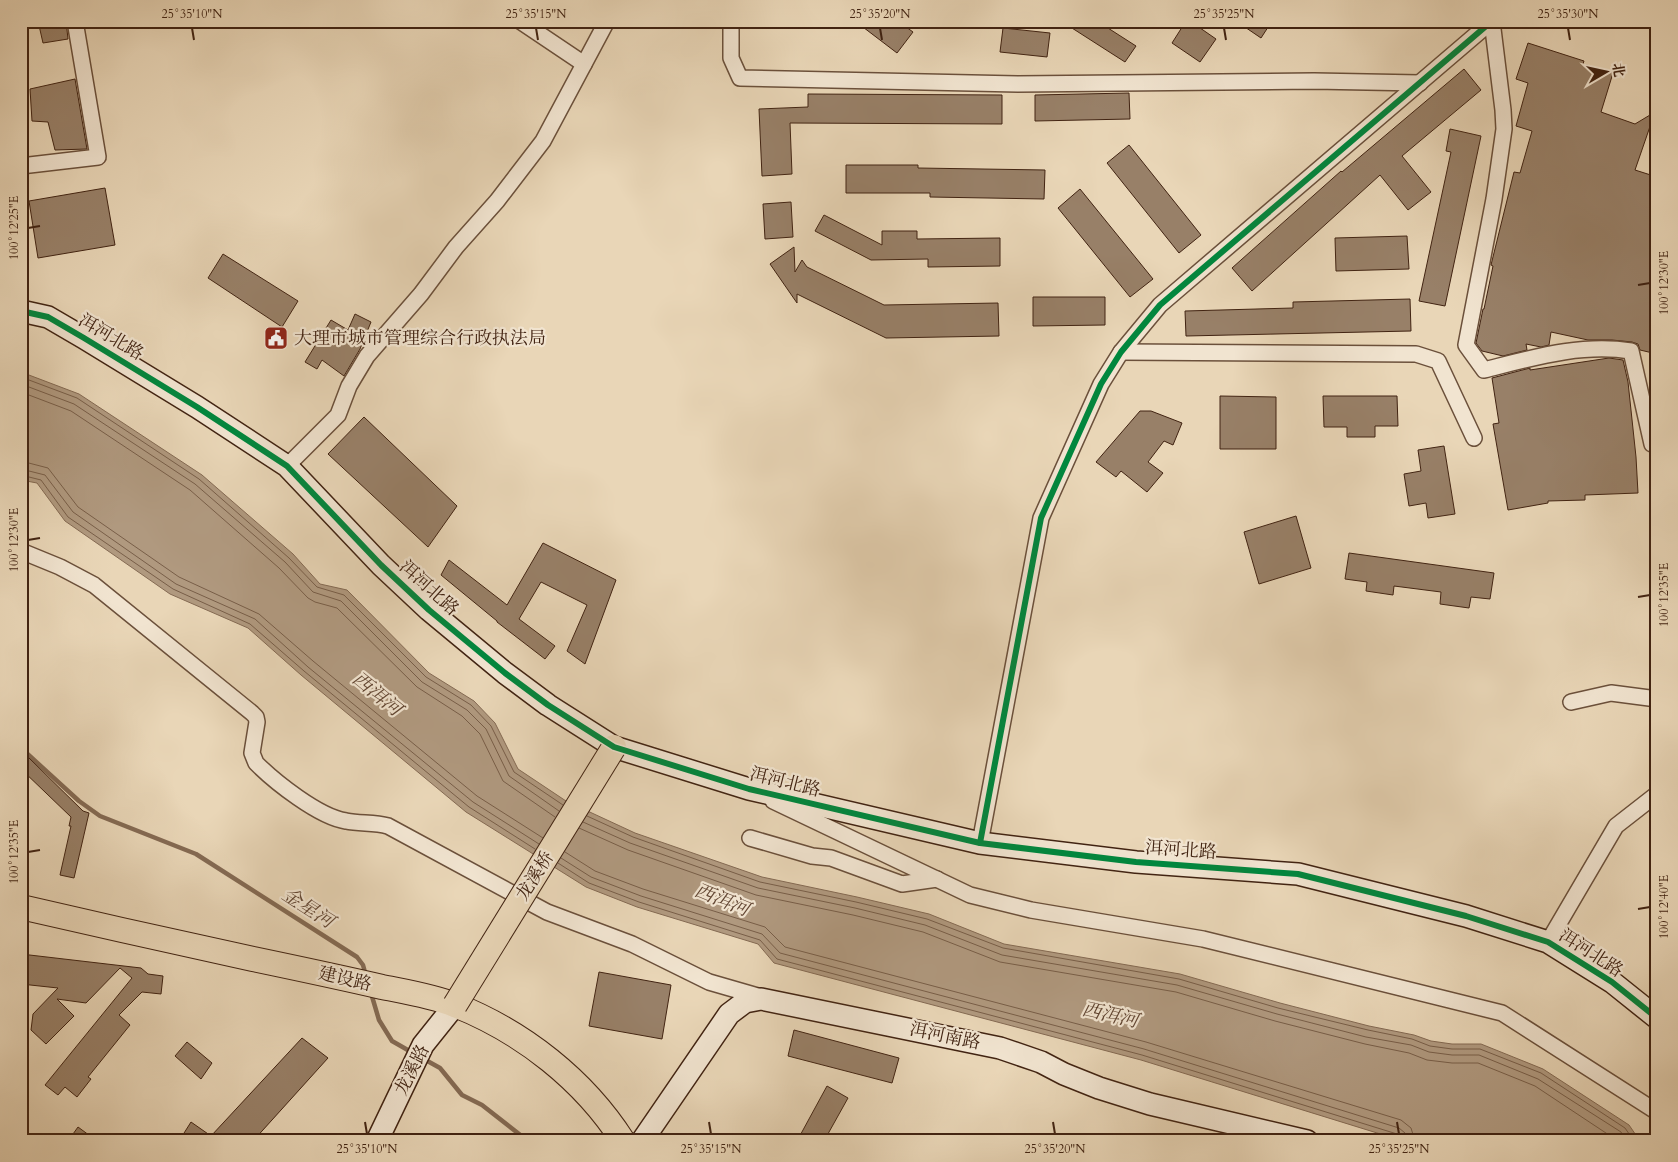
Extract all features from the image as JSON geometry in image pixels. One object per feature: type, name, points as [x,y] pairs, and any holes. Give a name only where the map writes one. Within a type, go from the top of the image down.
[{"type":"main road","name":"龙溪桥","points":[[451,1010],[614,747]]},
{"type":"main road","name":"建设路","points":[[21,907],[170,941],[451,1010],[504,1030],[549,1059],[585,1092],[623,1141]]},
{"type":"main road","name":"建设路","points":[[21,921],[346,985]]},
{"type":"main road","name":"建设路","points":[[451,1010],[541,1069],[576,1100],[608,1141]]},
{"type":"street","points":[[21,166],[98,157],[75,21]]},
{"type":"street","points":[[520,21],[584,64]]},
{"type":"street","points":[[287,466],[338,415],[349,386],[367,356],[421,294],[543,141],[607,21]]},
{"type":"street","points":[[731,21],[731,58],[740,78],[1018,84],[1314,81],[1420,83]]},
{"type":"street","points":[[980,843],[1041,518],[1101,384],[1121,352],[1160,305],[1492,21]]},
{"type":"street","points":[[1492,21],[1504,129],[1494,199],[1466,345],[1484,370],[1564,351],[1618,349],[1631,351],[1652,444],[1657,446]]},
{"type":"street","name":"洱河北路","points":[[21,311],[48,317],[197,407],[287,466],[381,565],[428,610],[505,673],[548,705],[614,747],[749,790],[980,843],[1136,862],[1298,874],[1466,916],[1548,942],[1612,982],[1657,1018]]},
{"type":"street","points":[[1121,352],[1416,354],[1438,361],[1474,438]]},
{"type":"street","points":[[21,551],[60,567],[94,585],[252,713],[256,717],[252,753],[256,763],[310,805],[334,818],[345,821],[378,823],[388,826],[547,912],[632,944],[709,982],[767,999]]},
{"type":"street","points":[[1571,702],[1611,694],[1657,699]]},
{"type":"street","points":[[749,790],[970,895],[1031,910],[1203,940],[1502,1013],[1657,1112]]},
{"type":"street","points":[[1548,942],[1616,826],[1657,794]]},
{"type":"street","points":[[750,838],[812,856],[831,858],[902,884],[937,879]]},
{"type":"street","name":"洱河南路","points":[[642,1141],[729,1014],[748,1000],[767,999],[1000,1048],[1041,1062],[1064,1074],[1099,1088],[1150,1104],[1307,1141]]},
{"type":"street","name":"龙溪路","points":[[377,1141],[423,1045],[451,1010]]},
{"type":"street","points":[[1624,1090],[1657,1100]]},
{"type":"water","name":"西洱河","points":[[21,372],[79,394],[202,475],[293,554],[320,584],[347,590],[429,673],[474,701],[495,723],[518,769],[566,801],[635,833],[762,877],[929,914],[1004,944],[1180,974],[1280,1003],[1369,1026],[1414,1035],[1431,1041],[1452,1044],[1481,1044],[1543,1069],[1629,1125],[1640,1141],[1403,1141],[1141,1060],[774,963],[758,944],[637,907],[586,887],[466,812],[301,675],[248,628],[170,594],[65,521],[37,483],[21,480]]},
{"type":"building","points":[[38,21],[66,21],[68,39],[43,43]]},
{"type":"building","points":[[855,21],[898,21],[913,32],[897,53]]},
{"type":"building","points":[[1061,21],[1097,21],[1136,46],[1125,62]]},
{"type":"building","points":[[1186,21],[1190,21],[1216,39],[1200,62],[1172,43]]},
{"type":"building","points":[[1236,21],[1272,21],[1261,38]]},
{"type":"building","points":[[1003,28],[1050,33],[1047,57],[1000,52]]},
{"type":"building","points":[[1528,43],[1584,61],[1583,64],[1613,73],[1601,112],[1635,124],[1655,112],[1635,170],[1657,177],[1657,354],[1640,350],[1638,344],[1632,342],[1588,340],[1551,332],[1549,345],[1541,347],[1526,344],[1527,350],[1503,356],[1482,351],[1476,343],[1493,266],[1491,265],[1514,172],[1520,173],[1532,131],[1516,126],[1528,83],[1516,79]]},
{"type":"building","points":[[1464,69],[1481,90],[1402,156],[1431,192],[1408,210],[1380,175],[1252,291],[1232,268],[1341,171]]},
{"type":"building","points":[[75,79],[87,149],[55,150],[48,122],[32,121],[30,89]]},
{"type":"building","points":[[1129,93],[1130,119],[1035,121],[1035,95]]},
{"type":"building","points":[[808,94],[1002,95],[1002,124],[790,123],[792,174],[762,176],[759,109],[808,107]]},
{"type":"building","points":[[1450,129],[1481,136],[1445,306],[1419,301],[1451,152],[1446,151]]},
{"type":"building","points":[[1129,145],[1201,235],[1179,253],[1107,163]]},
{"type":"building","points":[[846,165],[918,165],[918,168],[1045,170],[1044,199],[930,197],[930,193],[846,193]]},
{"type":"building","points":[[105,188],[115,245],[38,258],[29,201]]},
{"type":"building","points":[[1080,189],[1153,279],[1130,297],[1058,208]]},
{"type":"building","points":[[791,202],[793,237],[765,239],[763,204]]},
{"type":"building","points":[[824,215],[882,245],[882,231],[917,231],[917,239],[1000,238],[1000,266],[928,267],[928,259],[871,260],[815,231]]},
{"type":"building","points":[[1407,236],[1409,269],[1336,271],[1335,238]]},
{"type":"building","points":[[794,247],[795,272],[802,260],[807,267],[884,305],[998,303],[999,336],[886,338],[797,294],[797,303],[770,264]]},
{"type":"building","points":[[223,254],[298,301],[282,327],[208,278]]},
{"type":"building","points":[[1033,297],[1105,297],[1105,325],[1033,326]]},
{"type":"building","points":[[1410,299],[1411,331],[1186,336],[1185,311],[1293,308],[1293,302]]},
{"type":"building","points":[[355,314],[371,322],[360,349],[344,376],[322,360],[317,369],[305,362],[331,320],[348,330]]},
{"type":"building","points":[[1609,358],[1623,360],[1628,382],[1638,493],[1585,495],[1585,500],[1548,501],[1548,503],[1508,510],[1493,424],[1499,423],[1492,378],[1530,368],[1530,370]]},
{"type":"building","points":[[1220,396],[1276,397],[1276,449],[1220,449]]},
{"type":"building","points":[[1323,396],[1397,396],[1398,426],[1375,426],[1375,437],[1347,437],[1347,427],[1324,427]]},
{"type":"building","points":[[1140,411],[1151,411],[1182,423],[1173,445],[1164,441],[1148,462],[1163,473],[1147,492],[1121,471],[1116,477],[1096,462]]},
{"type":"building","points":[[364,417],[457,506],[428,547],[328,454]]},
{"type":"building","points":[[1444,446],[1455,514],[1428,518],[1426,503],[1409,506],[1404,474],[1421,471],[1418,450]]},
{"type":"building","points":[[1296,516],[1311,568],[1259,584],[1244,532]]},
{"type":"building","points":[[543,543],[616,580],[585,664],[567,651],[587,605],[541,582],[519,619],[555,646],[545,659],[441,575],[449,560],[507,605]]},
{"type":"building","points":[[1349,553],[1494,573],[1490,599],[1471,597],[1469,608],[1440,604],[1441,592],[1394,586],[1393,595],[1366,591],[1367,582],[1345,579]]},
{"type":"building","points":[[28,757],[83,811],[89,813],[74,878],[60,875],[71,826],[69,826],[71,817],[21,769],[21,763]]},
{"type":"building","points":[[21,954],[141,968],[148,974],[163,976],[161,994],[142,992],[119,1015],[130,1025],[88,1077],[91,1079],[77,1097],[65,1087],[58,1095],[45,1085],[132,978],[120,968],[86,1003],[57,999],[74,1016],[46,1044],[31,1030],[33,1014],[58,988],[21,984]]},
{"type":"building","points":[[599,972],[671,985],[662,1039],[589,1026]]},
{"type":"building","points":[[794,1030],[899,1058],[892,1083],[788,1056]]},
{"type":"building","points":[[302,1038],[328,1058],[253,1141],[179,1141],[191,1122],[211,1136]]},
{"type":"building","points":[[187,1042],[212,1063],[201,1079],[175,1056]]},
{"type":"building","points":[[827,1086],[848,1098],[824,1141],[797,1141]]},
{"type":"building","points":[[78,1127],[97,1141],[68,1141]]},
{"type":"waterway","name":"金星河","points":[[21,748],[79,801],[100,816],[196,854],[357,957],[363,965],[366,976]]},
{"type":"waterway","name":"金星河","points":[[371,993],[379,1020],[392,1041],[413,1053]]},
{"type":"waterway","name":"金星河","points":[[422,1058],[440,1068],[462,1095],[482,1105],[528,1141]]},
{"type":"cycle path","points":[[980,843],[1041,518],[1101,384],[1121,352],[1160,305],[1492,21]]},
{"type":"cycle path","points":[[21,311],[48,317],[197,407],[287,466],[381,565],[429,610],[505,673],[548,705],[614,747],[749,789],[980,843],[1136,862],[1298,874],[1466,916],[1548,942],[1612,982],[1657,1018]]},
{"type":"place","name":"大理市城市管理综合行政执法局","points":[[276,338]]}]
